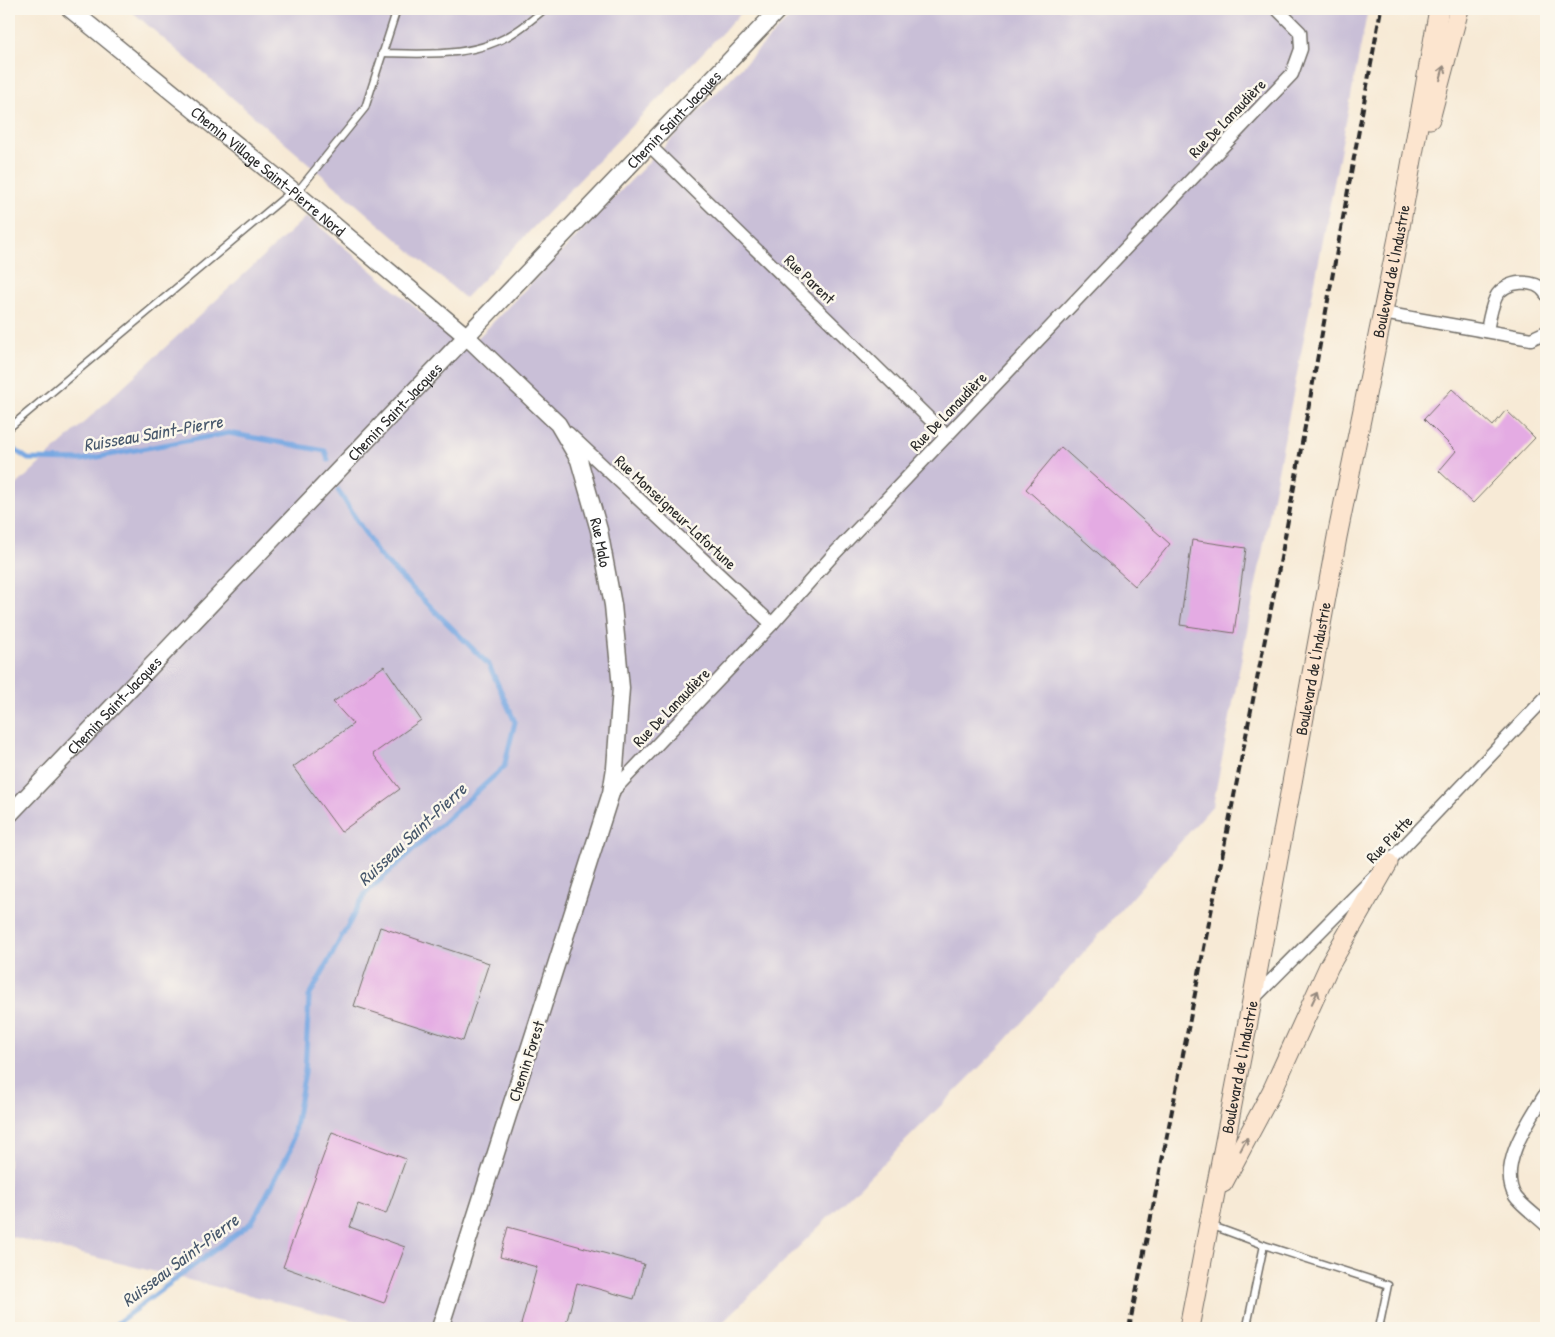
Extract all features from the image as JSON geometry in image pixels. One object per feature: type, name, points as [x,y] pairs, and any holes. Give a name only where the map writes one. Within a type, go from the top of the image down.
[{"type":"main road","name":"Boulevard de l'Industrie","points":[[1189,1328],[1252,1000],[1337,538],[1398,238],[1439,9]]},
{"type":"main road","points":[[1398,238],[1459,9]]},
{"type":"main road","points":[[1213,1202],[1272,1090],[1330,966],[1388,863]]},
{"type":"street","name":"Chemin Village Saint-Pierre Nord","points":[[70,9],[295,192],[466,336]]},
{"type":"street","name":"Chemin Saint-Jacques","points":[[9,815],[779,9]]},
{"type":"street","name":"Rue De Lanaudière","points":[[611,793],[772,624],[834,554],[1289,78],[1301,49],[1300,32],[1277,9]]},
{"type":"street","name":"Rue Parent","points":[[649,145],[947,436]]},
{"type":"street","points":[[1487,331],[1497,295],[1511,284],[1528,282],[1544,289],[1546,294]]},
{"type":"street","points":[[1383,313],[1531,339],[1546,332]]},
{"type":"street","name":"Rue Malo","points":[[466,336],[558,424],[579,460],[600,530],[613,605],[621,688],[615,768],[611,793]]},
{"type":"street","name":"Rue Monseigneur-Lafortune","points":[[558,424],[772,624]]},
{"type":"street","name":"Rue Piette","points":[[1252,1000],[1388,863],[1546,697]]},
{"type":"street","name":"Chemin Forest","points":[[440,1328],[611,793]]},
{"type":"street","points":[[1546,1093],[1530,1118],[1510,1165],[1510,1182],[1516,1197],[1546,1225]]},
{"type":"lane","points":[[9,428],[295,192],[365,108],[397,9]]},
{"type":"lane","points":[[382,53],[442,54],[484,47],[516,32],[545,9]]},
{"type":"lane","points":[[1209,1224],[1264,1245],[1388,1285],[1379,1328]]},
{"type":"lane","points":[[1256,1328],[1247,1326],[1264,1245]]},
{"type":"shaded area","points":[[129,9],[745,9],[465,298]]},
{"type":"shaded area","points":[[798,9],[1368,9],[1213,805],[1002,1045],[717,1328],[384,1328],[9,1236],[9,492],[307,216],[466,350]]},
{"type":"building","points":[[1452,389],[1493,426],[1506,410],[1535,438],[1473,503],[1439,471],[1456,451],[1424,419]]},
{"type":"building","points":[[1061,447],[1170,544],[1135,586],[1026,489]]},
{"type":"building","points":[[1192,540],[1246,548],[1234,633],[1180,625]]},
{"type":"building","points":[[384,666],[421,720],[373,754],[400,789],[341,832],[293,767],[353,724],[333,702]]},
{"type":"building","points":[[380,927],[489,963],[463,1041],[354,1006]]},
{"type":"building","points":[[332,1132],[406,1159],[386,1214],[358,1204],[350,1227],[405,1247],[384,1303],[283,1267]]},
{"type":"building","points":[[508,1227],[644,1264],[634,1299],[577,1283],[565,1328],[520,1328],[537,1267],[500,1257]]},
{"type":"waterway","name":"Ruisseau Saint-Pierre","points":[[9,446],[28,459],[81,460],[229,433],[325,451],[328,460]]},
{"type":"waterway","name":"Ruisseau Saint-Pierre","points":[[113,1328],[117,1323],[252,1222],[291,1149],[305,1072],[309,997],[365,894],[504,767],[515,722],[489,665],[378,554],[338,490]]},
{"type":"railway","points":[[1129,1328],[1282,553],[1381,9]]}]
